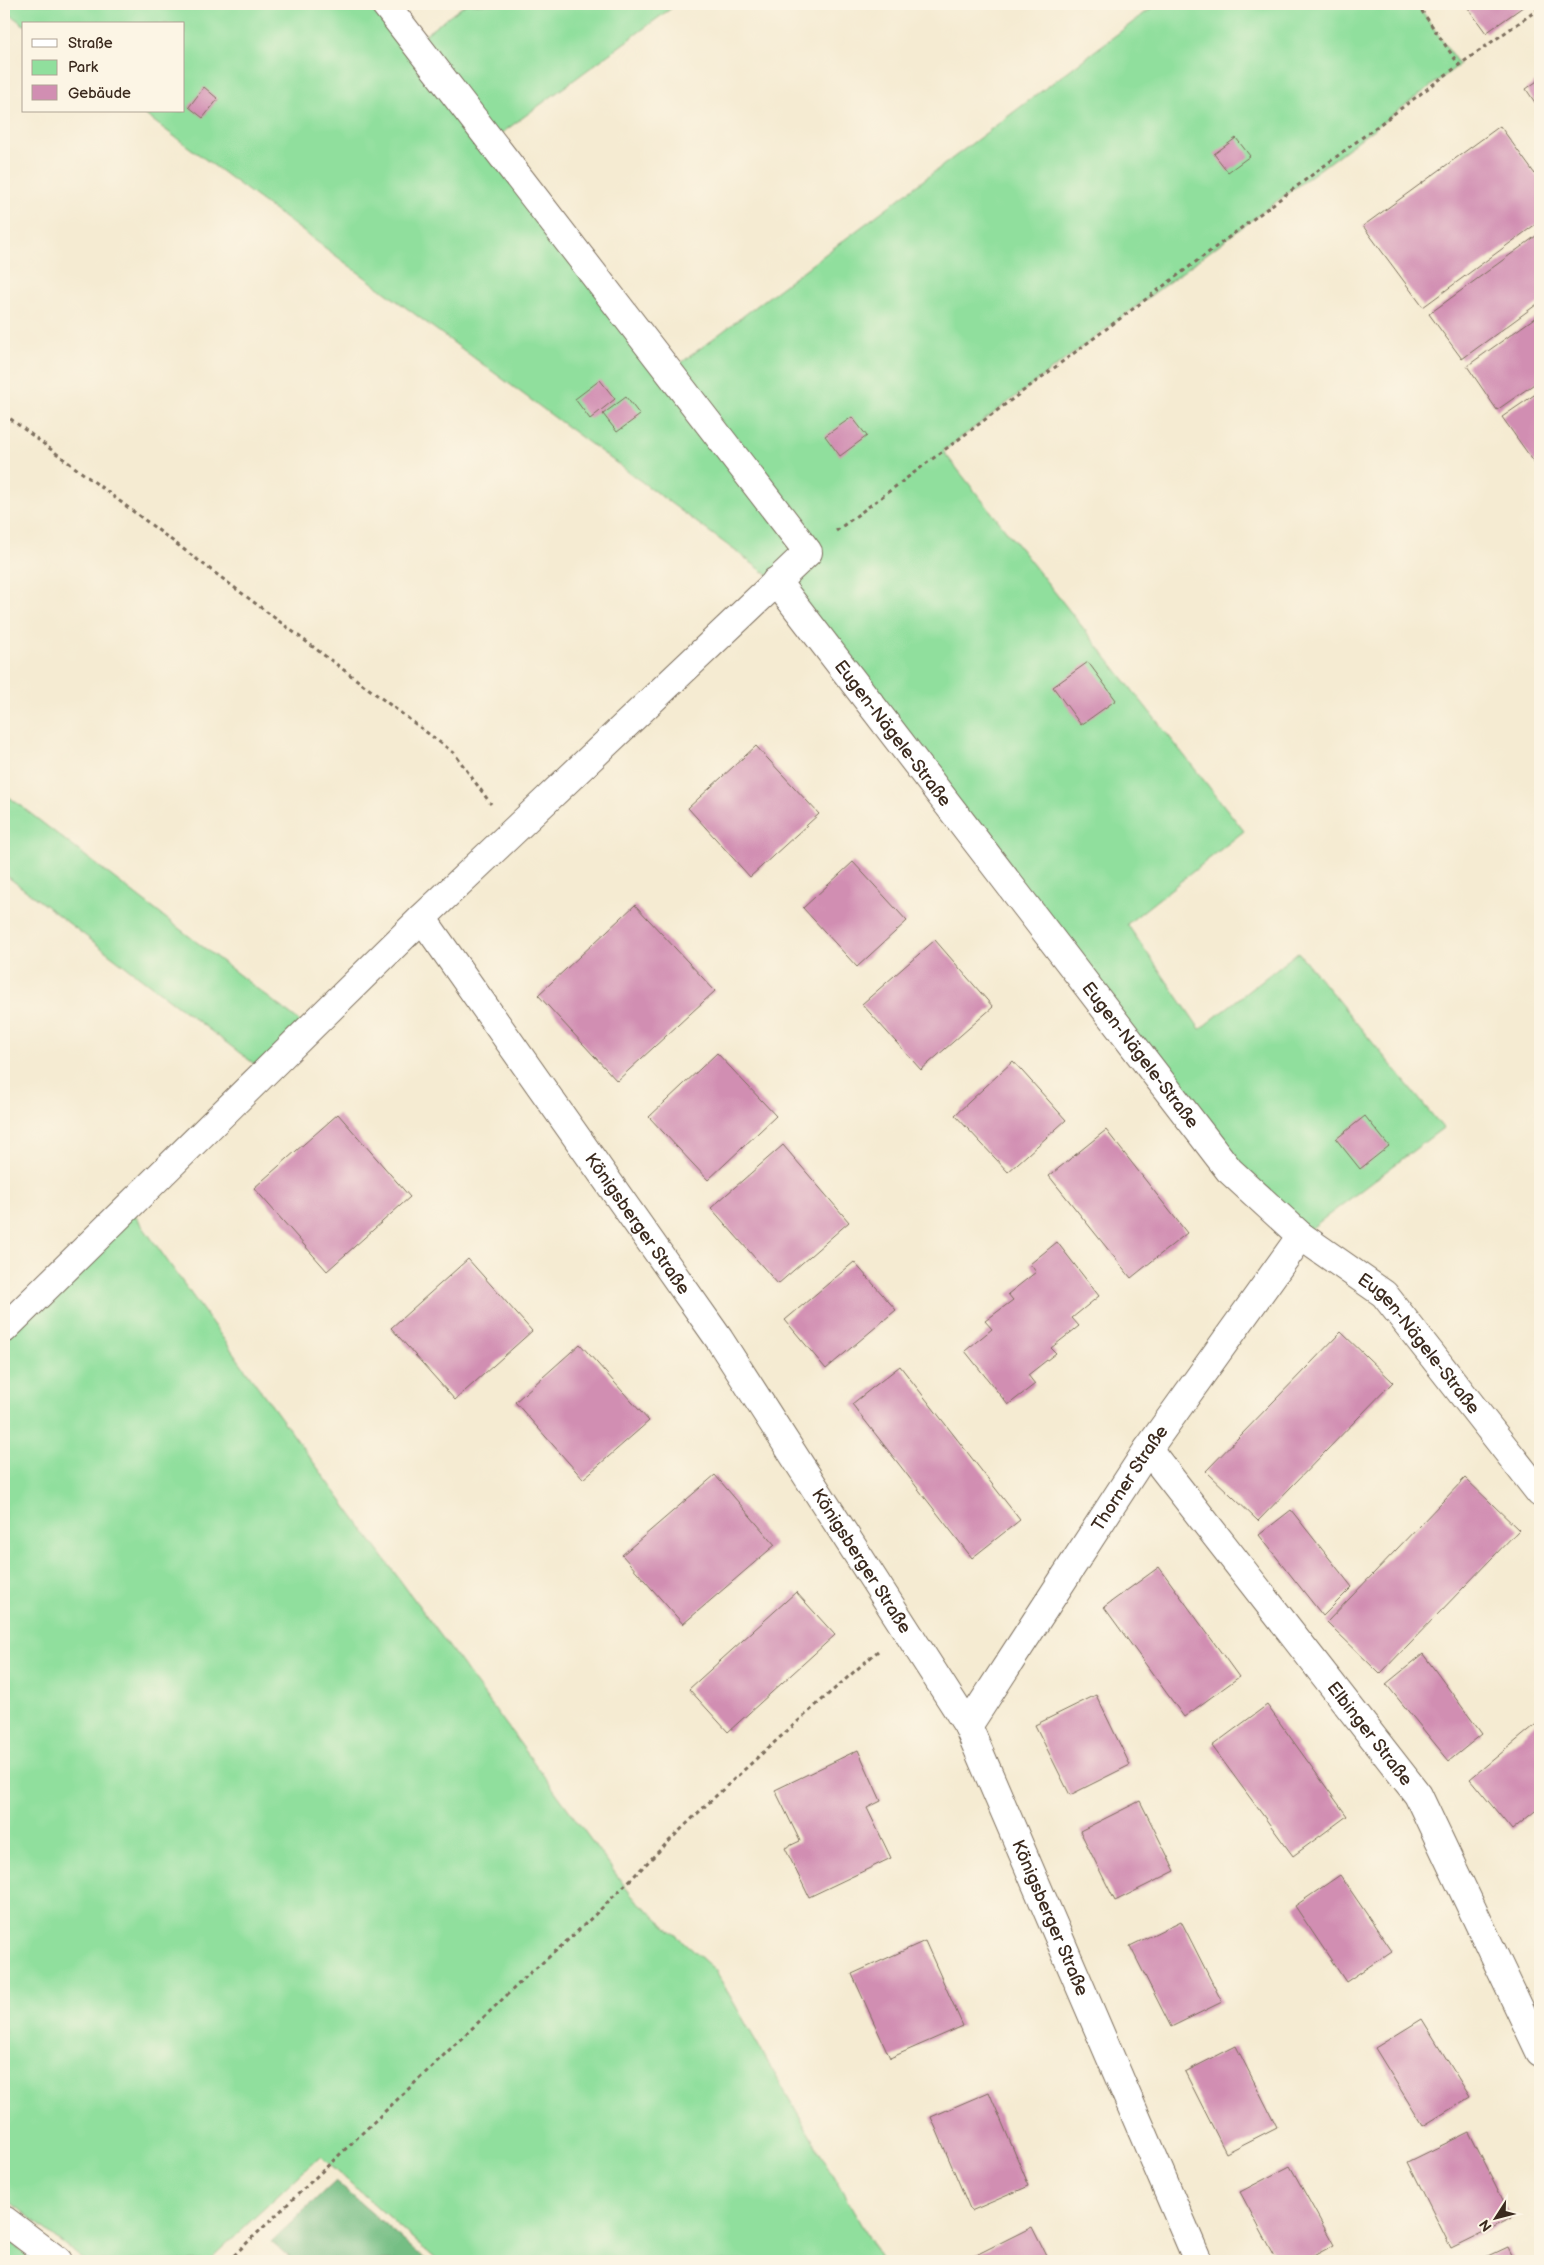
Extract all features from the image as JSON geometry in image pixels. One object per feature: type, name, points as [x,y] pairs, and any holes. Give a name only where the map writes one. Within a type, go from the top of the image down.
[{"type":"street","points":[[4,1329],[422,918],[808,552],[385,4]]},
{"type":"street","name":"Eugen-Nägele-Straße","points":[[776,581],[1229,1170],[1300,1236],[1384,1294],[1540,1493]]},
{"type":"street","name":"Königsberger Straße","points":[[422,918],[719,1340],[968,1726],[1198,2261]]},
{"type":"street","name":"Thorner Straße","points":[[968,1726],[1148,1449],[1300,1236]]},
{"type":"street","name":"Elbinger Straße","points":[[1148,1449],[1418,1795],[1540,2052]]},
{"type":"street","points":[[4,2220],[58,2261]]},
{"type":"path","points":[[1417,4],[1459,65]]},
{"type":"path","points":[[808,552],[1459,65],[1540,8]]},
{"type":"path","points":[[4,414],[454,752],[512,833]]},
{"type":"path","points":[[228,2261],[530,1974],[570,1940],[700,1811],[808,1712],[905,1628]]},
{"type":"green space","points":[[4,4],[385,4],[415,42],[466,4],[677,4],[491,141],[669,372],[1157,4],[1417,4],[1459,65],[943,451],[1244,831],[1127,924],[1200,1029],[1298,952],[1443,1128],[1301,1236],[1229,1170],[776,581],[141,112],[185,112],[185,22],[22,24],[4,10]]},
{"type":"green space","points":[[4,793],[309,1029],[265,1072],[4,874]]},
{"type":"green space","points":[[128,1206],[245,1369],[632,1896],[715,1970],[882,2261],[438,2261],[320,2156],[208,2261],[85,2261],[4,2197],[4,1329]]},
{"type":"green space","points":[[335,2181],[427,2261],[294,2261],[271,2242]]},
{"type":"green space","points":[[4,2237],[34,2261],[4,2261]]},
{"type":"building","points":[[1465,4],[1527,4],[1486,33]]},
{"type":"building","points":[[1540,79],[1540,110],[1526,89]]},
{"type":"building","points":[[204,87],[218,99],[203,118],[189,107]]},
{"type":"building","points":[[1500,126],[1540,181],[1540,221],[1423,307],[1363,226]]},
{"type":"building","points":[[1236,138],[1250,156],[1228,172],[1214,154]]},
{"type":"building","points":[[1540,233],[1540,302],[1462,359],[1429,314]]},
{"type":"building","points":[[1540,314],[1540,380],[1497,410],[1467,366]]},
{"type":"building","points":[[600,380],[615,399],[590,419],[575,399]]},
{"type":"building","points":[[1540,391],[1540,457],[1534,462],[1502,417]]},
{"type":"building","points":[[626,397],[640,415],[617,432],[603,414]]},
{"type":"building","points":[[852,417],[867,436],[840,456],[825,436]]},
{"type":"building","points":[[1088,662],[1116,700],[1081,725],[1053,687]]},
{"type":"building","points":[[756,746],[819,814],[750,877],[688,808]]},
{"type":"building","points":[[853,862],[907,921],[857,967],[803,908]]},
{"type":"building","points":[[635,905],[715,991],[617,1081],[538,995]]},
{"type":"building","points":[[935,940],[993,1007],[921,1070],[862,1004]]},
{"type":"building","points":[[717,1053],[776,1116],[708,1180],[649,1117]]},
{"type":"building","points":[[1013,1061],[1066,1120],[1008,1172],[955,1115]]},
{"type":"building","points":[[338,1114],[410,1197],[327,1271],[254,1188]]},
{"type":"building","points":[[1365,1116],[1389,1146],[1360,1169],[1336,1139]]},
{"type":"building","points":[[1106,1130],[1187,1233],[1131,1278],[1049,1176]]},
{"type":"building","points":[[783,1145],[849,1222],[778,1284],[711,1208]]},
{"type":"building","points":[[1057,1242],[1099,1296],[1072,1318],[1079,1326],[1051,1348],[1056,1353],[1028,1375],[1035,1384],[1008,1405],[965,1351],[992,1329],[985,1321],[1013,1300],[1008,1294],[1036,1272],[1030,1264]]},
{"type":"building","points":[[468,1259],[532,1331],[455,1400],[391,1328]]},
{"type":"building","points":[[854,1262],[896,1310],[826,1369],[785,1320]]},
{"type":"building","points":[[1341,1332],[1393,1382],[1258,1521],[1206,1471]]},
{"type":"building","points":[[580,1344],[649,1421],[583,1479],[515,1402]]},
{"type":"building","points":[[900,1366],[1020,1520],[972,1558],[852,1404]]},
{"type":"building","points":[[715,1475],[775,1545],[683,1624],[622,1555]]},
{"type":"building","points":[[1465,1478],[1519,1530],[1380,1674],[1327,1622]]},
{"type":"building","points":[[1291,1510],[1352,1587],[1323,1616],[1259,1535]]},
{"type":"building","points":[[1159,1567],[1239,1677],[1184,1717],[1104,1607]]},
{"type":"building","points":[[796,1592],[835,1635],[728,1732],[689,1689]]},
{"type":"building","points":[[1423,1654],[1482,1734],[1449,1761],[1386,1684]]},
{"type":"building","points":[[1096,1695],[1130,1765],[1070,1795],[1035,1725]]},
{"type":"building","points":[[1267,1705],[1347,1816],[1293,1856],[1212,1746]]},
{"type":"building","points":[[1540,1721],[1540,1807],[1512,1830],[1470,1779]]},
{"type":"building","points":[[858,1750],[881,1801],[867,1808],[891,1858],[809,1897],[785,1848],[800,1841],[775,1790]]},
{"type":"building","points":[[1140,1801],[1175,1871],[1115,1901],[1080,1831]]},
{"type":"building","points":[[1340,1875],[1392,1951],[1346,1982],[1295,1906]]},
{"type":"building","points":[[1181,1921],[1222,2002],[1171,2027],[1130,1946]]},
{"type":"building","points":[[925,1941],[963,2026],[890,2058],[852,1974]]},
{"type":"building","points":[[1422,2019],[1470,2097],[1423,2126],[1375,2048]]},
{"type":"building","points":[[1236,2046],[1277,2127],[1226,2153],[1185,2072]]},
{"type":"building","points":[[989,2092],[1029,2186],[971,2211],[931,2117]]},
{"type":"building","points":[[1469,2132],[1512,2218],[1451,2248],[1408,2162]]},
{"type":"building","points":[[1290,2166],[1334,2245],[1304,2261],[1277,2261],[1240,2192]]},
{"type":"building","points":[[1032,2227],[1049,2261],[964,2261]]},
{"type":"building","points":[[1508,2247],[1515,2261],[1478,2261]]}]
